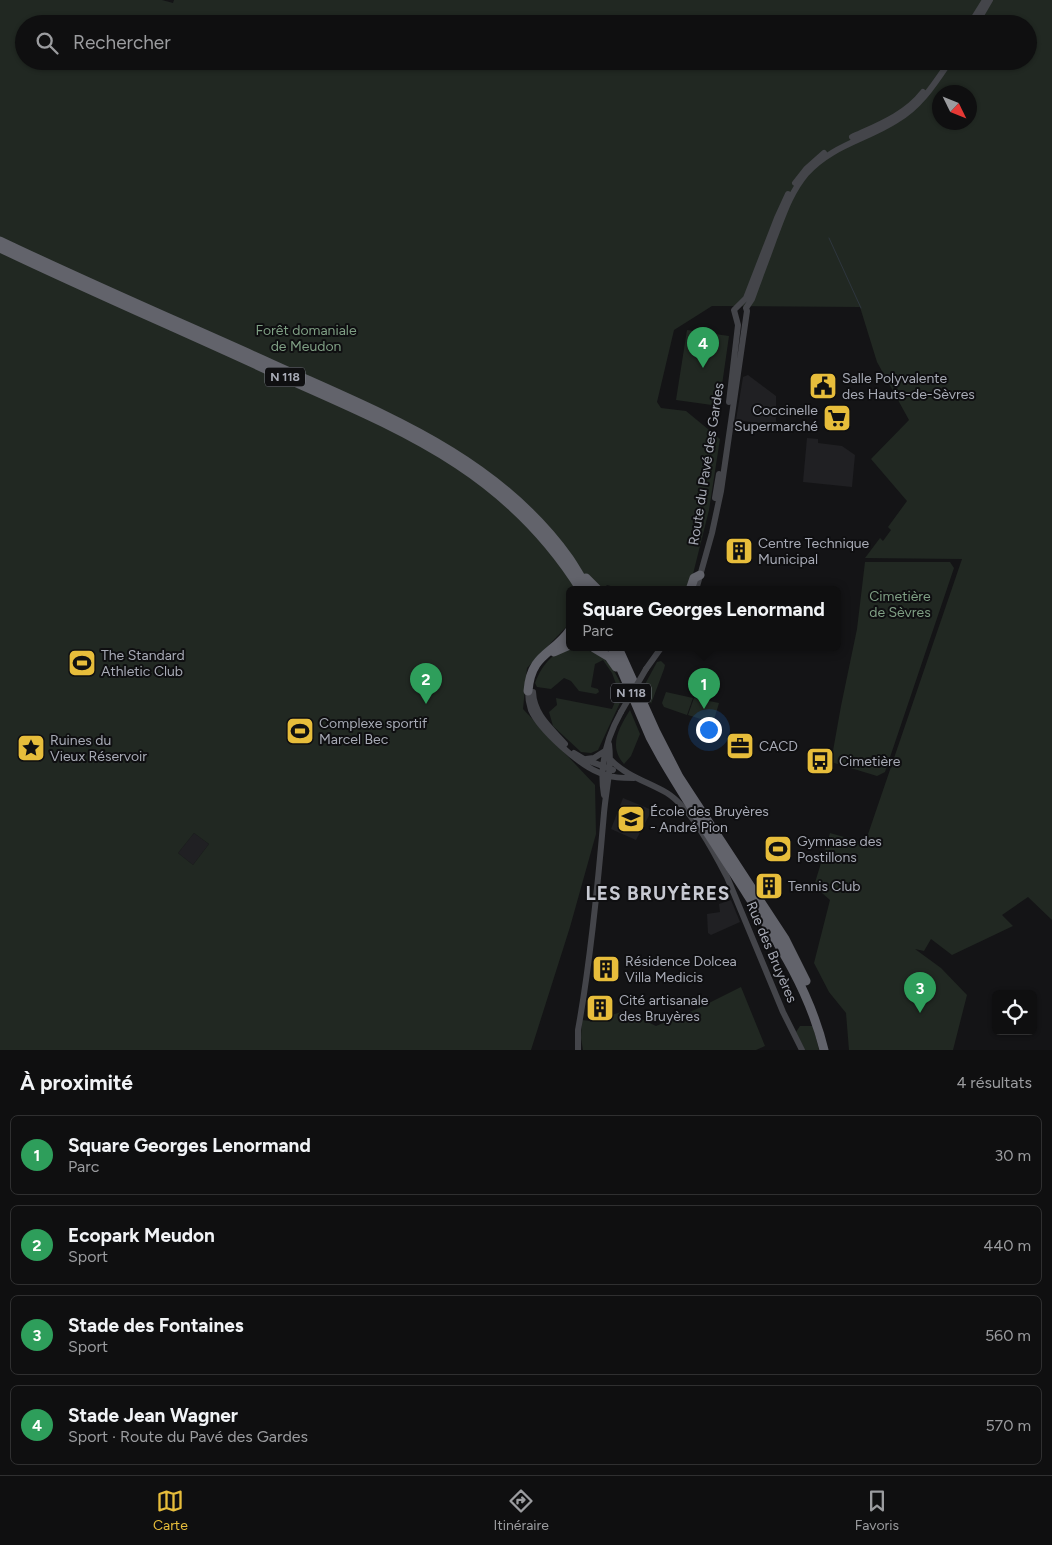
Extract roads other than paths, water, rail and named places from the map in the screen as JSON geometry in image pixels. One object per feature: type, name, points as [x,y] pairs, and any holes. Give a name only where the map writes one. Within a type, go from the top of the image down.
[{"type":"highway","name":"N 118","points":[[0,241],[362,405],[424,435],[460,456],[502,488],[542,526],[586,586]]},
{"type":"highway","name":"N 118","points":[[0,248],[419,440],[459,464],[490,487],[522,516],[565,560],[579,586]]},
{"type":"highway","points":[[572,586],[564,572],[565,560],[576,563],[594,586]]},
{"type":"highway","points":[[691,586],[694,578],[700,575]]},
{"type":"highway","points":[[530,691],[529,678],[537,662],[566,634]]},
{"type":"highway","points":[[530,691],[536,672],[544,660],[559,648],[566,646]]},
{"type":"highway","points":[[600,651],[612,661],[624,684],[629,689]]},
{"type":"highway","name":"N 118","points":[[613,651],[650,737],[662,759],[778,942],[802,985],[812,1009],[824,1050]]},
{"type":"highway","name":"N 118","points":[[620,651],[656,732],[679,777],[784,939],[808,985],[826,1033],[830,1050]]},
{"type":"main road","points":[[976,15],[985,0]]},
{"type":"main road","points":[[981,15],[990,0]]},
{"type":"main road","name":"Route du Pavé des Gardes","points":[[743,306],[784,201],[803,172],[817,158],[831,148],[904,110],[920,96],[939,70]]},
{"type":"main road","name":"Route du Pavé des Gardes","points":[[705,556],[725,435],[738,325],[734,310],[752,300],[785,210],[792,195],[807,174],[822,159],[838,148],[907,114],[932,88],[944,70]]},
{"type":"main road","name":"Route du Pavé des Gardes","points":[[697,586],[712,534],[721,490],[747,312],[743,306]]},
{"type":"main road","points":[[737,317],[746,316]]},
{"type":"main road","points":[[655,656],[656,651]]},
{"type":"main road","points":[[584,759],[594,758],[605,751],[621,712],[659,651]]},
{"type":"main road","points":[[530,691],[542,720],[573,752],[606,772]]},
{"type":"main road","points":[[530,691],[530,705],[540,724],[579,762],[606,772]]},
{"type":"main road","points":[[606,772],[611,760],[609,744]]},
{"type":"main road","points":[[579,1050],[578,1038],[603,841],[605,751]]},
{"type":"main road","name":"Rue des Bruyères","points":[[611,760],[626,773],[666,792],[685,810],[719,861],[790,1027],[802,1050]]},
{"type":"main road","name":"Rue des Bruyères","points":[[606,772],[626,773]]},
{"type":"main road","name":"Rue des Bruyères","points":[[606,772],[638,778]]},
{"type":"waterway","points":[[829,238],[861,308]]},
{"type":"place","name":"Stade Jean Wagner","points":[[703,368]]},
{"type":"place","name":"Salle Polyvalente des Hauts-de-Sèvres","points":[[823,386]]},
{"type":"place","name":"Coccinelle Supermarché","points":[[837,418]]},
{"type":"place","name":"Centre Technique Municipal","points":[[739,551]]},
{"type":"place","name":"The Standard Athletic Club","points":[[82,663]]},
{"type":"place","name":"Ecopark Meudon","points":[[426,704]]},
{"type":"place","name":"Square Georges Lenormand","points":[[704,709]]},
{"type":"place","name":"Complexe sportif Marcel Bec","points":[[300,731]]},
{"type":"place","name":"CACD","points":[[740,746]]},
{"type":"place","name":"Ruines du Vieux Réservoir","points":[[31,748]]},
{"type":"place","name":"Cimetière","points":[[820,761]]},
{"type":"place","name":"École des Bruyères - André Pion","points":[[631,819]]},
{"type":"place","name":"Gymnase des Postillons","points":[[778,849]]},
{"type":"place","name":"Tennis Club","points":[[769,886]]},
{"type":"place","name":"Résidence Dolcea Villa Medicis","points":[[606,969]]},
{"type":"place","name":"Cité artisanale des Bruyères","points":[[600,1008]]},
{"type":"place","name":"Stade des Fontaines","points":[[920,1013]]},
{"type":"district","name":"LES BRUYÈRES","points":[[658,893]]},
{"type":"park label","name":"Forêt domaniale de Meudon","points":[[306,338]]},
{"type":"park label","name":"Cimetière de Sèvres","points":[[900,604]]}]
